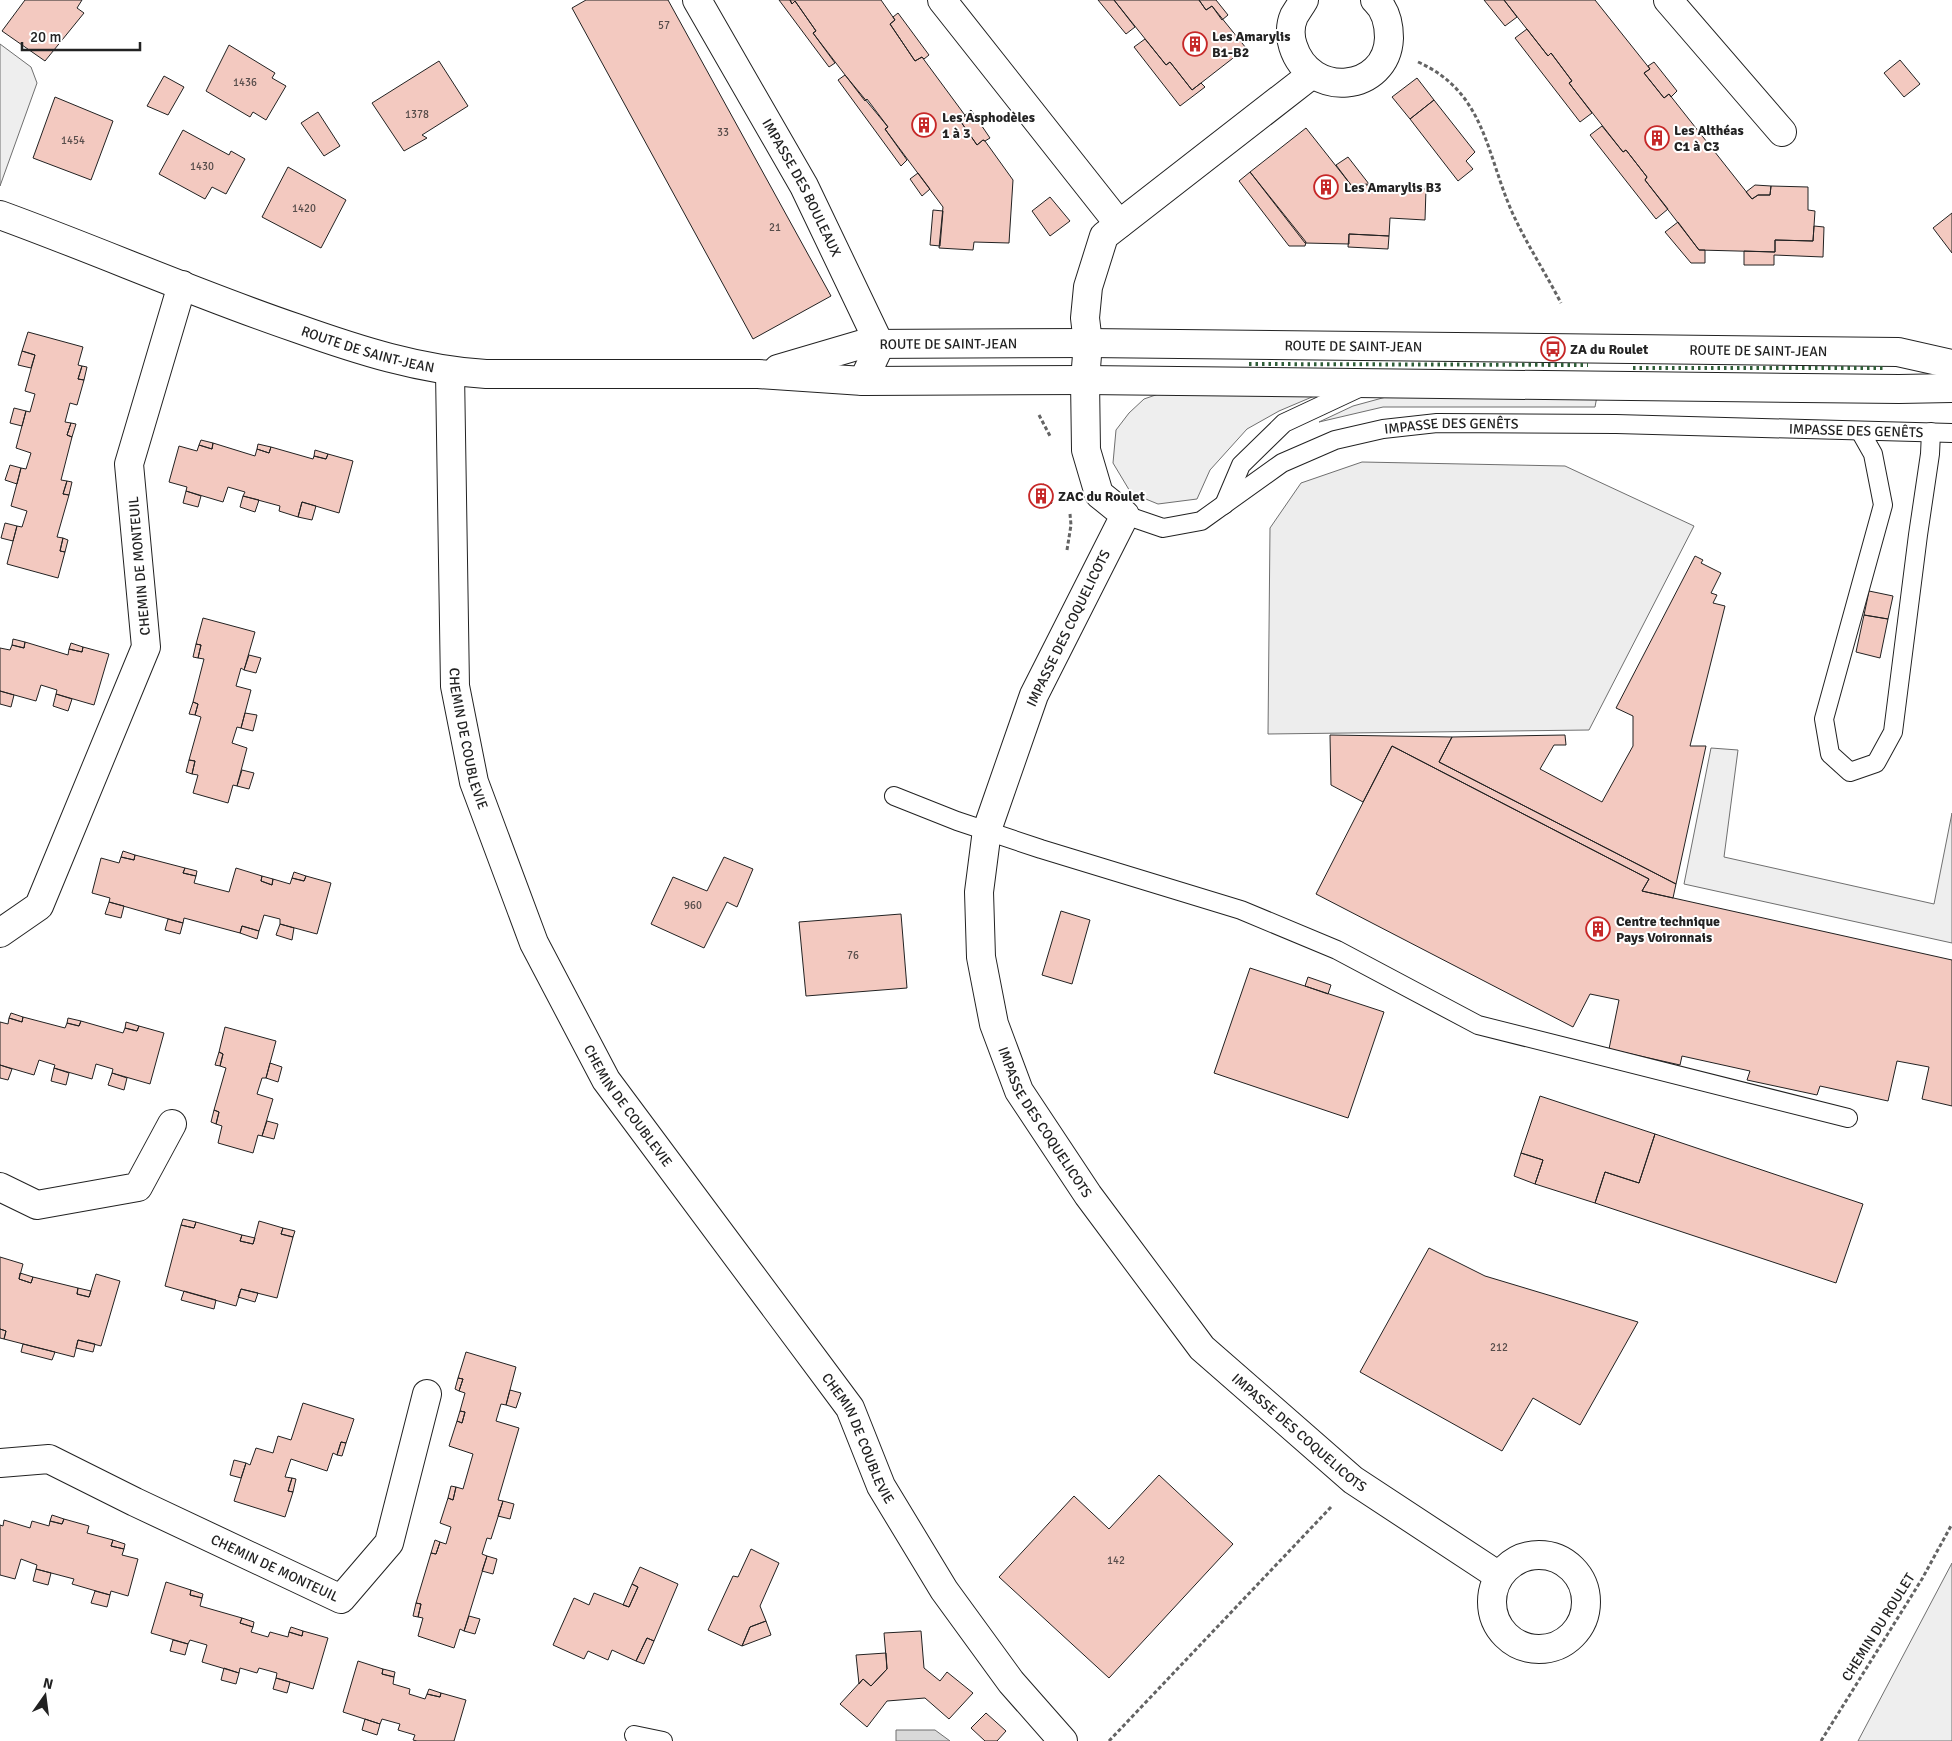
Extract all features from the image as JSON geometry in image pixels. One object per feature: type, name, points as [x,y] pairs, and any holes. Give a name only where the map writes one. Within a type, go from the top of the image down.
[{"type":"street","name":"IMPASSE DES BOULEAUX","points":[[697,0],[804,186],[880,345]]},
{"type":"street","points":[[942,0],[1118,224]]},
{"type":"street","points":[[1304,0],[1293,17],[1291,38],[1297,58],[1311,75],[1329,82],[1348,83],[1366,77],[1380,64],[1389,46],[1389,25],[1381,2]]},
{"type":"street","points":[[1668,0],[1782,132]]},
{"type":"street","name":"IMPASSE DES GENÊTS","points":[[1125,515],[1100,494],[1086,454],[1085,380],[1088,344],[1085,318],[1088,287],[1104,236],[1311,75]]},
{"type":"street","name":"ROUTE DE SAINT-JEAN","points":[[0,214],[254,314],[364,352],[450,372],[486,374],[758,374],[863,381],[1085,380],[1899,390],[1952,388]]},
{"type":"street","name":"CHEMIN DE MONTEUIL","points":[[0,933],[39,906],[146,647],[129,464],[182,285]]},
{"type":"street","name":"ROUTE DE SAINT-JEAN","points":[[758,374],[863,344],[1088,344],[1898,352],[1952,364]]},
{"type":"street","points":[[863,381],[880,345]]},
{"type":"street","name":"CHEMIN DE COUBLEVIE","points":[[450,372],[455,686],[474,782],[534,943],[606,1080],[850,1408],[881,1486],[944,1590],[1011,1682],[1063,1741]]},
{"type":"street","name":"IMPASSE DES COQUELICOTS","points":[[1125,515],[1034,695],[987,830],[979,892],[981,957],[994,1024],[1019,1090],[1088,1195],[1202,1348],[1353,1480],[1500,1576]]},
{"type":"street","points":[[0,1187],[37,1205],[138,1187],[172,1124]]},
{"type":"street","name":"CHEMIN DE MONTEUIL","points":[[0,1463],[49,1459],[135,1502],[341,1599],[389,1543],[427,1394]]},
{"type":"lane","points":[[1224,505],[1241,465],[1284,423],[1368,383]]},
{"type":"lane","name":"IMPASSE DES GENÊTS","points":[[1125,515],[1163,528],[1202,521],[1282,463],[1335,440],[1383,429],[1437,423],[1616,424],[1952,433]]},
{"type":"lane","points":[[1860,431],[1873,454],[1883,505],[1824,719],[1830,754],[1850,772],[1876,763],[1893,732],[1930,454],[1931,432]]},
{"type":"lane","points":[[894,796],[957,821],[1041,849],[1241,910],[1337,950],[1478,1025],[1848,1118]]},
{"type":"lane","points":[[634,1734],[663,1741]]},
{"type":"path","points":[[1389,46],[1437,70],[1464,97],[1489,143],[1512,211],[1561,303]]},
{"type":"path","points":[[1037,413],[1042,418],[1052,442]]},
{"type":"path","points":[[1066,556],[1071,525],[1069,510]]},
{"type":"path","points":[[1110,1741],[1338,1500]]},
{"type":"path","name":"CHEMIN DU ROULET","points":[[1821,1741],[1922,1579],[1952,1524]]},
{"type":"shaded area","points":[[0,44],[31,67],[37,83],[0,186]]},
{"type":"shaded area","points":[[1170,390],[1319,394],[1279,411],[1247,429],[1210,470],[1197,499],[1158,504],[1131,493],[1113,463],[1116,430],[1129,413],[1144,399]]},
{"type":"shaded area","points":[[1397,394],[1597,396],[1595,407],[1383,407],[1319,422],[1353,406]]},
{"type":"shaded area","points":[[1362,462],[1565,466],[1694,526],[1589,730],[1268,734],[1270,528],[1301,483]]},
{"type":"shaded area","points":[[1711,748],[1738,750],[1724,857],[1934,904],[1952,813],[1952,943],[1684,884]]},
{"type":"shaded area","points":[[1952,1563],[1952,1741],[1858,1741]]},
{"type":"shaded area","points":[[896,1730],[935,1730],[950,1741],[896,1741]]},
{"type":"building","points":[[25,0],[82,0],[77,8],[84,13],[45,61],[2,31]]},
{"type":"building","points":[[586,0],[668,0],[831,296],[753,339],[572,8]]},
{"type":"building","points":[[779,0],[790,0],[792,4],[795,1],[816,31],[813,33],[835,63],[829,67]]},
{"type":"building","name":"Les Asphodèles 1 à 3","points":[[790,0],[881,0],[895,20],[890,24],[915,61],[922,57],[967,118],[961,122],[977,145],[983,140],[985,141],[1013,180],[1009,243],[974,242],[973,250],[939,248],[943,207],[885,129],[888,127],[867,99],[865,101],[813,33],[816,31],[795,1],[792,4]]},
{"type":"building","points":[[1098,0],[1114,0],[1135,27],[1126,34]]},
{"type":"building","name":"Les Amarylis B1-B2","points":[[1114,0],[1199,0],[1206,10],[1212,6],[1246,48],[1192,90],[1170,62],[1166,65]]},
{"type":"building","points":[[1199,0],[1216,0],[1228,15],[1222,20],[1212,6],[1206,10]]},
{"type":"building","points":[[1484,0],[1504,0],[1517,17],[1505,26]]},
{"type":"building","name":"Les Althéas C1 à C3","points":[[1504,0],[1595,0],[1650,69],[1644,73],[1664,98],[1669,94],[1752,199],[1758,195],[1770,195],[1771,186],[1808,187],[1808,210],[1815,211],[1813,241],[1775,240],[1775,252],[1699,250],[1645,180],[1647,177],[1626,150],[1623,152],[1569,83],[1572,81],[1551,53],[1548,56]]},
{"type":"building","points":[[898,13],[929,55],[924,59],[922,57],[915,61],[890,24],[895,20],[893,17]]},
{"type":"building","points":[[1527,29],[1548,56],[1551,53],[1572,81],[1569,83],[1592,113],[1580,122],[1515,38]]},
{"type":"building","points":[[1145,39],[1166,65],[1170,62],[1192,90],[1201,83],[1205,87],[1180,106],[1134,47]]},
{"type":"building","points":[[229,45],[275,73],[272,78],[286,86],[266,120],[253,112],[250,117],[206,91]]},
{"type":"building","points":[[1900,60],[1920,84],[1904,97],[1884,73]]},
{"type":"building","points":[[439,61],[468,106],[422,135],[427,138],[404,151],[372,103]]},
{"type":"building","points":[[1654,62],[1677,91],[1671,97],[1669,94],[1664,98],[1644,73],[1650,69],[1648,66]]},
{"type":"building","points":[[845,75],[888,127],[885,129],[907,160],[901,166],[838,80]]},
{"type":"building","points":[[164,76],[184,87],[168,115],[147,106]]},
{"type":"building","points":[[1417,78],[1434,100],[1410,119],[1392,97]]},
{"type":"building","points":[[55,97],[113,121],[91,180],[33,158]]},
{"type":"building","points":[[1434,100],[1475,152],[1466,161],[1473,169],[1458,181],[1410,119]]},
{"type":"building","points":[[971,110],[990,138],[985,141],[983,140],[977,145],[961,122],[967,118],[964,116]]},
{"type":"building","points":[[318,112],[340,146],[324,156],[301,123]]},
{"type":"building","points":[[1602,126],[1623,152],[1626,150],[1647,177],[1645,180],[1668,209],[1656,219],[1590,135]]},
{"type":"building","name":"Les Amarylis B3","points":[[1306,128],[1351,185],[1392,185],[1391,189],[1426,189],[1425,220],[1390,218],[1389,236],[1349,234],[1349,244],[1305,243],[1250,172]]},
{"type":"building","points":[[183,130],[229,155],[231,151],[245,159],[226,194],[212,187],[205,199],[159,174]]},
{"type":"building","points":[[1348,157],[1369,184],[1351,185],[1336,165]]},
{"type":"building","points":[[288,167],[346,200],[321,248],[262,217]]},
{"type":"building","points":[[1250,172],[1306,242],[1305,246],[1289,246],[1239,181]]},
{"type":"building","points":[[918,173],[930,189],[922,196],[910,179]]},
{"type":"building","points":[[1755,185],[1771,186],[1770,195],[1758,195],[1752,199],[1746,192]]},
{"type":"building","points":[[1050,197],[1070,221],[1050,236],[1032,211]]},
{"type":"building","points":[[933,210],[943,211],[940,246],[930,245]]},
{"type":"building","points":[[1952,213],[1952,253],[1933,228]]},
{"type":"building","points":[[1678,222],[1699,250],[1705,250],[1705,263],[1691,263],[1665,232]]},
{"type":"building","points":[[1814,226],[1824,227],[1823,257],[1774,255],[1774,265],[1744,265],[1744,251],[1775,252],[1775,240],[1813,241]]},
{"type":"building","points":[[1349,234],[1389,236],[1388,249],[1348,247]]},
{"type":"building","points":[[28,332],[83,347],[78,365],[82,366],[78,379],[84,380],[77,405],[70,403],[65,422],[71,423],[67,435],[72,437],[61,480],[67,481],[63,494],[69,495],[57,537],[63,538],[60,551],[65,552],[58,578],[7,564],[17,526],[22,527],[27,511],[11,506],[21,468],[26,469],[31,453],[16,448],[26,411],[30,412],[35,394],[25,391],[35,355],[22,351]]},
{"type":"building","points":[[22,351],[35,355],[31,368],[18,365]]},
{"type":"building","points":[[82,366],[87,367],[84,380],[78,379]]},
{"type":"building","points":[[14,408],[26,411],[22,426],[10,423]]},
{"type":"building","points":[[71,423],[76,424],[72,437],[67,435]]},
{"type":"building","points":[[201,440],[213,443],[212,449],[199,445]]},
{"type":"building","points":[[213,443],[255,456],[257,449],[269,453],[271,447],[313,459],[314,456],[326,459],[328,454],[353,461],[339,513],[302,502],[298,517],[279,511],[280,506],[243,496],[245,492],[228,487],[223,502],[186,491],[187,487],[169,482],[179,446],[197,451],[199,445],[212,449]]},
{"type":"building","points":[[258,444],[271,447],[269,453],[257,449]]},
{"type":"building","points":[[315,450],[328,454],[326,459],[314,456]]},
{"type":"building","points":[[10,465],[21,468],[17,484],[5,480]]},
{"type":"building","points":[[67,481],[72,482],[69,495],[63,494]]},
{"type":"building","name":"ZAC du Roulet","points":[[1044,484],[1052,503],[1039,508],[1031,490]]},
{"type":"building","points":[[186,491],[201,496],[198,507],[183,503]]},
{"type":"building","points":[[243,496],[259,500],[255,512],[240,507]]},
{"type":"building","points":[[302,502],[316,506],[312,520],[298,517]]},
{"type":"building","points":[[5,523],[17,526],[13,541],[1,538]]},
{"type":"building","points":[[63,538],[68,540],[65,552],[60,551]]},
{"type":"building","points":[[1695,556],[1703,560],[1701,563],[1721,573],[1711,593],[1717,595],[1713,603],[1725,606],[1690,746],[1706,746],[1676,884],[1439,762],[1452,737],[1565,735],[1566,745],[1554,745],[1540,769],[1602,802],[1633,746],[1633,716],[1616,708]]},
{"type":"building","points":[[1869,591],[1893,596],[1888,619],[1864,615]]},
{"type":"building","points":[[1864,615],[1888,619],[1880,658],[1856,652]]},
{"type":"building","points":[[203,618],[255,632],[244,670],[241,668],[236,686],[251,690],[241,728],[237,727],[232,743],[247,748],[237,786],[233,785],[228,803],[193,793],[198,775],[192,774],[195,761],[189,760],[201,717],[195,715],[198,704],[193,702],[204,659],[198,658],[201,645],[196,644]]},
{"type":"building","points":[[13,639],[25,642],[24,648],[12,645]]},
{"type":"building","points":[[25,642],[68,655],[69,649],[82,652],[83,647],[109,654],[94,705],[56,694],[57,690],[41,685],[36,701],[0,691],[0,648],[10,650],[12,645],[24,648]]},
{"type":"building","points":[[71,643],[83,647],[82,652],[69,649]]},
{"type":"building","points":[[196,644],[201,645],[198,658],[193,657]]},
{"type":"building","points":[[249,655],[261,658],[256,673],[244,670]]},
{"type":"building","points":[[0,691],[14,695],[11,707],[0,704]]},
{"type":"building","points":[[56,694],[72,699],[68,711],[53,706]]},
{"type":"building","points":[[193,702],[198,704],[195,715],[189,714]]},
{"type":"building","points":[[245,713],[257,715],[253,731],[241,728]]},
{"type":"building","points":[[1330,735],[1452,737],[1439,762],[1676,884],[1673,898],[1642,891],[1649,879],[1392,746],[1363,802],[1331,785]]},
{"type":"building","name":"Centre technique Pays Voironnais","points":[[1392,746],[1649,879],[1642,891],[1952,960],[1952,1106],[1922,1099],[1929,1067],[1897,1061],[1888,1101],[1820,1086],[1817,1095],[1747,1080],[1750,1071],[1682,1056],[1680,1065],[1609,1049],[1619,1000],[1590,994],[1573,1027],[1316,894]]},
{"type":"building","points":[[189,760],[195,761],[192,774],[186,772]]},
{"type":"building","points":[[242,770],[254,773],[249,789],[237,786]]},
{"type":"building","points":[[123,851],[135,855],[134,860],[121,857]]},
{"type":"building","points":[[135,855],[185,868],[183,873],[196,876],[194,883],[229,892],[236,868],[262,876],[261,881],[272,885],[273,879],[290,884],[292,878],[304,881],[306,876],[331,883],[317,934],[280,924],[280,919],[264,915],[259,931],[242,926],[240,933],[184,918],[183,923],[109,902],[110,898],[92,893],[101,858],[119,863],[121,857],[134,860]]},
{"type":"building","points":[[724,857],[753,869],[737,907],[727,902],[704,948],[651,924],[673,877],[707,891]]},
{"type":"building","points":[[185,868],[197,871],[196,876],[183,873]]},
{"type":"building","points":[[294,872],[306,876],[304,881],[292,878]]},
{"type":"building","points":[[262,876],[273,879],[272,885],[261,881]]},
{"type":"building","points":[[109,902],[124,906],[121,918],[105,914]]},
{"type":"building","points":[[1061,911],[1090,920],[1072,984],[1042,975]]},
{"type":"building","points":[[901,914],[907,988],[806,996],[799,922]]},
{"type":"building","points":[[168,919],[183,923],[180,934],[165,930]]},
{"type":"building","points":[[280,924],[294,928],[292,940],[276,935]]},
{"type":"building","points":[[242,926],[259,931],[257,939],[240,933]]},
{"type":"building","points":[[1250,968],[1384,1012],[1348,1118],[1214,1073]]},
{"type":"building","points":[[1308,977],[1331,985],[1328,994],[1305,986]]},
{"type":"building","points":[[11,1013],[23,1017],[22,1022],[9,1018]]},
{"type":"building","points":[[23,1017],[65,1028],[67,1023],[79,1026],[81,1021],[123,1033],[125,1028],[137,1031],[139,1026],[164,1033],[150,1084],[112,1073],[113,1069],[96,1064],[92,1079],[54,1068],[55,1065],[39,1060],[34,1075],[0,1065],[0,1022],[8,1024],[9,1018],[22,1022]]},
{"type":"building","points":[[68,1018],[81,1021],[79,1026],[67,1023]]},
{"type":"building","points":[[126,1022],[139,1026],[137,1031],[125,1028]]},
{"type":"building","points":[[225,1027],[276,1041],[266,1078],[262,1078],[257,1094],[273,1099],[262,1136],[258,1135],[253,1153],[218,1143],[222,1126],[216,1124],[219,1112],[214,1110],[226,1068],[220,1066],[223,1054],[219,1052]]},
{"type":"building","points":[[219,1052],[223,1054],[220,1066],[215,1065]]},
{"type":"building","points":[[270,1063],[282,1067],[278,1082],[266,1078]]},
{"type":"building","points":[[0,1065],[12,1069],[8,1080],[0,1078]]},
{"type":"building","points":[[54,1068],[69,1073],[66,1085],[51,1081]]},
{"type":"building","points":[[112,1073],[127,1078],[124,1090],[108,1085]]},
{"type":"building","points":[[1540,1096],[1655,1134],[1639,1183],[1605,1172],[1595,1203],[1535,1184],[1543,1160],[1521,1153]]},
{"type":"building","points":[[214,1110],[219,1112],[216,1124],[211,1122]]},
{"type":"building","points":[[267,1121],[278,1124],[274,1139],[262,1136]]},
{"type":"building","points":[[1655,1134],[1863,1204],[1836,1283],[1595,1203],[1605,1172],[1639,1183]]},
{"type":"building","points":[[1521,1153],[1543,1160],[1535,1184],[1514,1176]]},
{"type":"building","points":[[183,1219],[196,1222],[194,1228],[181,1225]]},
{"type":"building","points":[[259,1221],[283,1228],[281,1234],[293,1237],[277,1298],[241,1289],[236,1306],[165,1286],[181,1225],[194,1228],[196,1222],[242,1235],[240,1241],[253,1244]]},
{"type":"building","points":[[283,1228],[295,1231],[293,1237],[281,1234]]},
{"type":"building","points":[[242,1235],[255,1238],[253,1244],[240,1241]]},
{"type":"building","points":[[1429,1248],[1485,1276],[1638,1322],[1580,1425],[1533,1398],[1502,1451],[1360,1372]]},
{"type":"building","points":[[0,1257],[23,1264],[19,1279],[31,1283],[33,1277],[78,1288],[77,1294],[89,1297],[96,1274],[120,1281],[101,1346],[78,1340],[74,1357],[4,1339],[6,1331],[0,1329]]},
{"type":"building","points":[[20,1273],[33,1277],[31,1283],[19,1279]]},
{"type":"building","points":[[78,1288],[91,1291],[89,1297],[77,1294]]},
{"type":"building","points":[[241,1289],[258,1293],[255,1302],[238,1297]]},
{"type":"building","points":[[184,1291],[216,1300],[214,1309],[181,1300]]},
{"type":"building","points":[[0,1329],[6,1331],[4,1339],[0,1338]]},
{"type":"building","points":[[78,1340],[95,1344],[93,1352],[76,1348]]},
{"type":"building","points":[[23,1344],[55,1352],[52,1360],[21,1352]]},
{"type":"building","points":[[466,1352],[516,1367],[506,1405],[501,1404],[496,1421],[519,1428],[498,1500],[503,1501],[491,1539],[487,1538],[482,1554],[487,1556],[464,1631],[460,1629],[454,1648],[418,1636],[423,1618],[418,1617],[421,1604],[416,1603],[431,1553],[436,1554],[440,1542],[446,1544],[451,1527],[440,1523],[448,1498],[453,1500],[456,1487],[463,1489],[473,1454],[449,1446],[457,1421],[462,1423],[465,1412],[460,1411],[465,1393],[459,1391],[463,1379],[458,1378]]},
{"type":"building","points":[[458,1378],[463,1379],[459,1391],[455,1389]]},
{"type":"building","points":[[510,1390],[521,1393],[516,1408],[506,1405]]},
{"type":"building","points":[[303,1403],[354,1419],[346,1443],[341,1442],[337,1455],[333,1453],[327,1471],[291,1459],[285,1477],[292,1478],[288,1491],[293,1492],[285,1517],[234,1501],[246,1463],[250,1465],[256,1448],[273,1453],[278,1436],[291,1440]]},
{"type":"building","points":[[460,1411],[465,1412],[462,1423],[457,1421]]},
{"type":"building","points":[[341,1442],[346,1443],[342,1456],[337,1455]]},
{"type":"building","points":[[234,1460],[246,1463],[241,1478],[230,1475]]},
{"type":"building","points":[[1159,1475],[1233,1544],[1109,1678],[999,1577],[1074,1496],[1109,1529]]},
{"type":"building","points":[[292,1478],[296,1479],[293,1492],[288,1491]]},
{"type":"building","points":[[451,1486],[456,1487],[453,1500],[448,1498]]},
{"type":"building","points":[[503,1501],[514,1504],[510,1519],[498,1516]]},
{"type":"building","points":[[52,1515],[64,1519],[62,1524],[50,1521]]},
{"type":"building","points":[[64,1519],[89,1526],[87,1533],[113,1540],[111,1546],[124,1549],[122,1555],[138,1559],[128,1596],[111,1591],[110,1595],[72,1584],[74,1579],[36,1569],[37,1565],[21,1559],[15,1579],[0,1575],[0,1525],[3,1526],[4,1520],[30,1528],[32,1521],[49,1526],[50,1521],[62,1524]]},
{"type":"building","points":[[113,1540],[125,1544],[124,1549],[111,1546]]},
{"type":"building","points":[[435,1540],[440,1542],[436,1554],[431,1553]]},
{"type":"building","points":[[751,1549],[779,1563],[760,1606],[766,1621],[750,1627],[742,1646],[708,1630],[733,1576],[738,1577]]},
{"type":"building","points":[[487,1556],[497,1559],[493,1574],[482,1571]]},
{"type":"building","points":[[640,1567],[678,1584],[654,1641],[647,1638],[636,1661],[612,1650],[608,1660],[588,1651],[584,1659],[553,1645],[574,1598],[589,1605],[594,1593],[629,1607],[638,1587],[632,1584]]},
{"type":"building","points":[[36,1569],[51,1573],[48,1585],[33,1581]]},
{"type":"building","points":[[166,1582],[191,1590],[190,1595],[202,1598],[200,1606],[242,1618],[240,1623],[253,1627],[251,1632],[268,1637],[270,1632],[288,1637],[289,1632],[302,1636],[303,1631],[328,1638],[313,1689],[276,1678],[277,1673],[259,1668],[257,1673],[240,1668],[239,1673],[202,1662],[207,1645],[190,1640],[188,1644],[151,1633]]},
{"type":"building","points":[[632,1584],[638,1587],[629,1607],[623,1605]]},
{"type":"building","points":[[191,1590],[203,1594],[202,1598],[190,1595]]},
{"type":"building","points":[[95,1591],[110,1595],[107,1607],[91,1603]]},
{"type":"building","points":[[416,1603],[421,1604],[418,1617],[413,1616]]},
{"type":"building","points":[[469,1616],[480,1619],[475,1634],[464,1631]]},
{"type":"building","points":[[242,1618],[254,1622],[253,1627],[240,1623]]},
{"type":"building","points":[[766,1621],[771,1635],[742,1646],[750,1627]]},
{"type":"building","points":[[291,1627],[303,1631],[302,1636],[289,1632]]},
{"type":"building","points":[[921,1631],[924,1668],[940,1681],[947,1672],[973,1693],[949,1719],[925,1698],[887,1701],[867,1727],[840,1704],[863,1679],[871,1686],[887,1669],[884,1633]]},
{"type":"building","points":[[647,1638],[654,1641],[644,1664],[636,1661]]},
{"type":"building","points":[[173,1640],[188,1644],[185,1655],[170,1651]]},
{"type":"building","points":[[886,1653],[887,1669],[871,1686],[863,1679],[859,1684],[856,1655]]},
{"type":"building","points":[[358,1661],[383,1669],[382,1674],[394,1677],[393,1684],[410,1689],[409,1694],[425,1699],[427,1694],[440,1697],[441,1693],[466,1700],[454,1741],[413,1740],[415,1735],[398,1730],[400,1724],[382,1719],[380,1724],[343,1712]]},
{"type":"building","points":[[224,1668],[239,1673],[236,1684],[221,1680]]},
{"type":"building","points":[[383,1669],[395,1672],[394,1677],[382,1674]]},
{"type":"building","points":[[276,1678],[290,1682],[287,1693],[273,1689]]},
{"type":"building","points":[[429,1689],[441,1693],[440,1697],[427,1694]]},
{"type":"building","points":[[986,1713],[1006,1731],[997,1741],[985,1741],[971,1728]]},
{"type":"building","points":[[365,1719],[380,1724],[377,1735],[362,1730]]},
{"type":"hedge","points":[[1249,364],[1588,365]]},
{"type":"hedge","points":[[1633,368],[1884,368]]},
{"type":"place","name":"Les Amarylis B1-B2","points":[[1195,44]]},
{"type":"place","name":"Les Asphodèles 1 à 3","points":[[924,125]]},
{"type":"place","name":"Les Althéas C1 à C3","points":[[1657,138]]},
{"type":"place","name":"Les Amarylis B3","points":[[1326,187]]},
{"type":"place","name":"ZA du Roulet","points":[[1553,349]]},
{"type":"place","name":"ZAC du Roulet","points":[[1041,496]]},
{"type":"place","name":"Centre technique Pays Voironnais","points":[[1598,929]]}]
